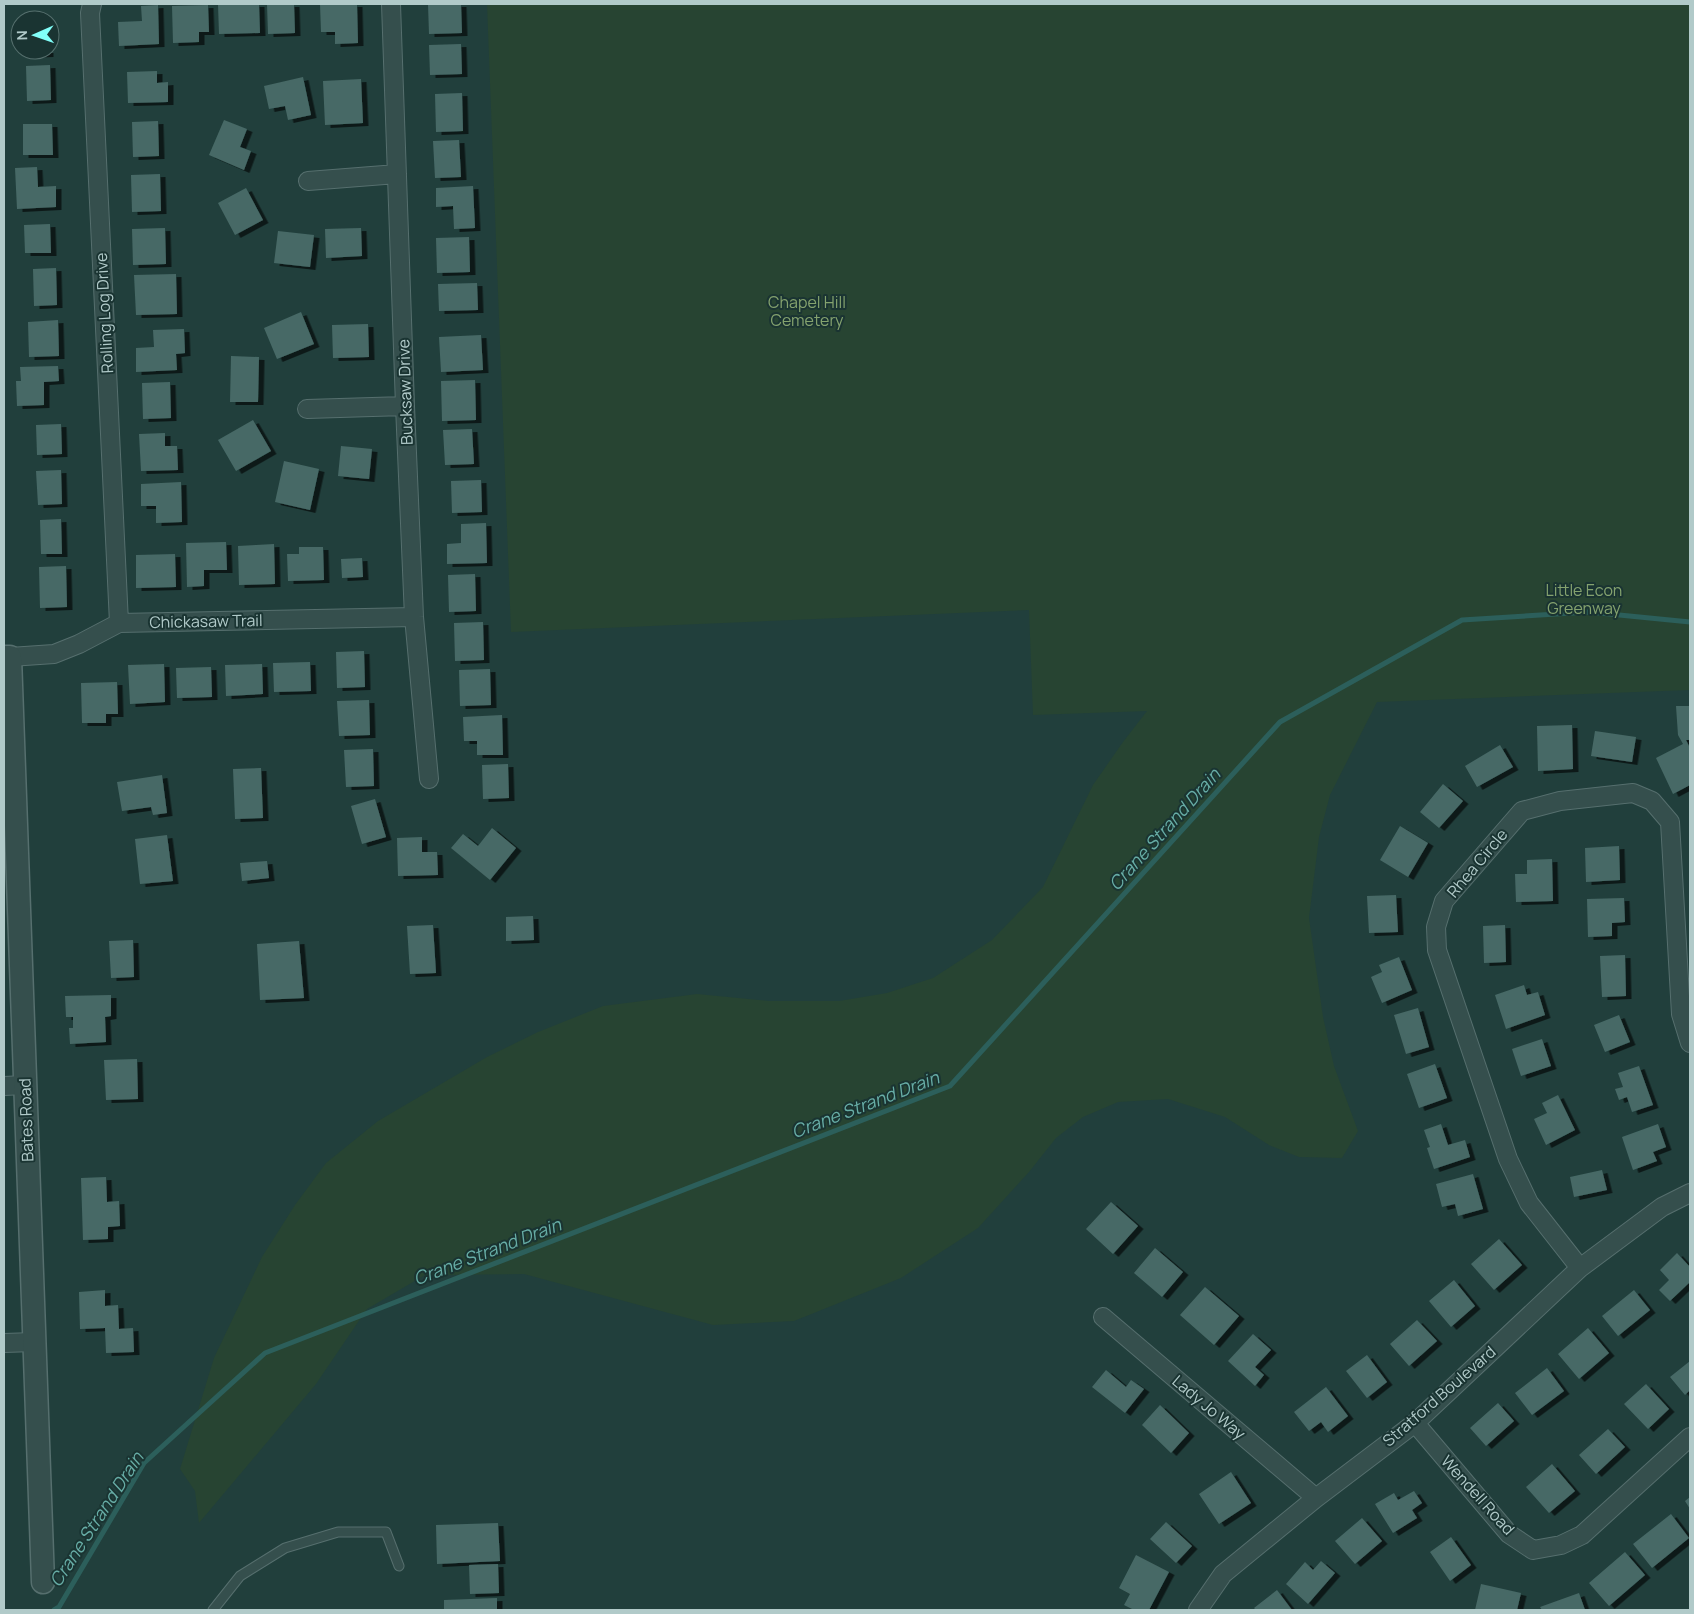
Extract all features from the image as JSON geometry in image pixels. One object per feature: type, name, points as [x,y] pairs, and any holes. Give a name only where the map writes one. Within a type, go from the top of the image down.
[{"type":"street","name":"Rolling Log Drive","points":[[92,4],[90,13],[119,623]]},
{"type":"street","name":"Bucksaw Drive","points":[[391,4],[414,617],[429,779]]},
{"type":"street","points":[[308,181],[397,174]]},
{"type":"street","points":[[308,409],[405,406]]},
{"type":"street","name":"Chickasaw Trail","points":[[7,657],[54,654],[79,644],[119,623],[414,617]]},
{"type":"street","name":"Bates Road","points":[[7,657],[14,1086],[34,1342],[43,1582]]},
{"type":"street","name":"Rhea Circle","points":[[1580,1268],[1529,1203],[1508,1159],[1437,950],[1436,927],[1444,901],[1522,811],[1560,801],[1633,794],[1652,801],[1670,822],[1681,1014],[1690,1043]]},
{"type":"street","name":"Stratford Boulevard","points":[[1198,1610],[1222,1574],[1316,1498],[1414,1423],[1580,1268],[1662,1207],[1690,1193]]},
{"type":"street","name":"Lady Jo Way","points":[[1103,1317],[1316,1498]]},
{"type":"street","points":[[4,1343],[34,1342]]},
{"type":"street","name":"Wendell Road","points":[[1414,1423],[1509,1534],[1533,1550],[1561,1545],[1582,1536],[1690,1437]]},
{"type":"lane","points":[[213,1610],[240,1576],[248,1571],[286,1548],[338,1532],[386,1532],[399,1566]]},
{"type":"green space","points":[[487,4],[1690,4],[1690,690],[1377,702],[1330,795],[1319,837],[1309,918],[1323,1017],[1334,1066],[1358,1131],[1342,1158],[1299,1157],[1269,1145],[1225,1117],[1168,1099],[1118,1102],[1083,1117],[1056,1138],[1029,1172],[978,1228],[901,1278],[794,1321],[713,1325],[524,1274],[425,1275],[367,1309],[316,1384],[199,1523],[195,1491],[180,1469],[214,1358],[262,1257],[295,1205],[326,1163],[378,1121],[487,1057],[538,1032],[603,1006],[697,994],[769,1001],[839,1001],[887,993],[933,978],[992,940],[1043,887],[1093,785],[1147,711],[1033,715],[1029,610],[511,632]]},
{"type":"building","points":[[218,4],[259,4],[260,33],[219,34]]},
{"type":"building","points":[[267,4],[294,4],[295,33],[268,34]]},
{"type":"building","points":[[320,4],[357,4],[358,43],[335,44],[335,32],[321,32]]},
{"type":"building","points":[[428,4],[461,4],[462,33],[429,34]]},
{"type":"building","points":[[158,5],[159,44],[119,46],[118,22],[142,21],[141,6]]},
{"type":"building","points":[[208,5],[209,32],[199,32],[199,42],[173,43],[172,6]]},
{"type":"building","points":[[461,44],[462,74],[430,75],[429,45]]},
{"type":"building","points":[[50,65],[51,100],[27,101],[26,66]]},
{"type":"building","points":[[157,71],[157,83],[168,82],[168,102],[128,103],[127,72]]},
{"type":"building","points":[[303,77],[311,115],[288,120],[285,106],[269,109],[264,86]]},
{"type":"building","points":[[361,79],[363,123],[325,125],[323,81]]},
{"type":"building","points":[[462,93],[463,131],[436,132],[435,94]]},
{"type":"building","points":[[224,120],[247,129],[240,147],[251,151],[244,170],[209,155]]},
{"type":"building","points":[[158,121],[159,156],[133,157],[132,122]]},
{"type":"building","points":[[23,124],[52,124],[53,155],[23,155]]},
{"type":"building","points":[[459,140],[461,177],[435,178],[433,141]]},
{"type":"building","points":[[37,167],[38,187],[56,186],[56,207],[17,209],[15,168]]},
{"type":"building","points":[[160,174],[161,211],[132,212],[131,175]]},
{"type":"building","points":[[473,186],[475,228],[454,229],[453,206],[436,207],[436,188]]},
{"type":"building","points":[[246,188],[263,220],[235,235],[218,203]]},
{"type":"building","points":[[50,224],[51,253],[25,253],[24,225]]},
{"type":"building","points":[[165,228],[166,264],[133,265],[132,229]]},
{"type":"building","points":[[361,228],[362,256],[326,258],[325,229]]},
{"type":"building","points":[[278,231],[314,235],[310,267],[274,263]]},
{"type":"building","points":[[469,237],[470,272],[437,273],[436,238]]},
{"type":"building","points":[[56,268],[57,305],[34,306],[33,269]]},
{"type":"building","points":[[176,274],[177,314],[136,315],[134,275]]},
{"type":"building","points":[[477,283],[478,310],[439,311],[438,284]]},
{"type":"building","points":[[301,312],[314,344],[277,359],[264,328]]},
{"type":"building","points":[[58,320],[59,356],[29,357],[28,322]]},
{"type":"building","points":[[368,324],[369,357],[333,358],[332,325]]},
{"type":"building","points":[[184,329],[185,353],[176,354],[177,370],[136,372],[136,348],[154,347],[153,330]]},
{"type":"building","points":[[481,335],[483,370],[441,372],[439,337]]},
{"type":"building","points":[[231,356],[259,357],[258,402],[230,402]]},
{"type":"building","points":[[58,366],[59,381],[44,382],[44,405],[17,406],[16,381],[21,381],[20,367]]},
{"type":"building","points":[[475,380],[476,420],[442,421],[441,381]]},
{"type":"building","points":[[170,382],[171,418],[143,419],[142,383]]},
{"type":"building","points":[[253,420],[271,451],[236,471],[218,440]]},
{"type":"building","points":[[61,424],[62,454],[37,455],[36,425]]},
{"type":"building","points":[[472,429],[474,464],[445,465],[443,430]]},
{"type":"building","points":[[165,433],[165,446],[177,446],[178,470],[141,471],[139,434]]},
{"type":"building","points":[[341,446],[372,449],[369,479],[338,476]]},
{"type":"building","points":[[284,461],[319,469],[310,510],[275,502]]},
{"type":"building","points":[[61,470],[62,504],[38,505],[36,471]]},
{"type":"building","points":[[481,480],[482,512],[452,513],[451,481]]},
{"type":"building","points":[[181,482],[182,522],[156,523],[156,506],[141,506],[141,484]]},
{"type":"building","points":[[61,519],[62,554],[41,554],[40,520]]},
{"type":"building","points":[[486,523],[487,563],[447,564],[447,544],[461,543],[461,524]]},
{"type":"building","points":[[226,542],[227,570],[204,570],[204,586],[187,587],[186,543]]},
{"type":"building","points":[[274,544],[275,584],[239,585],[238,546]]},
{"type":"building","points":[[299,547],[323,547],[324,580],[288,581],[287,554],[299,554]]},
{"type":"building","points":[[175,554],[176,587],[136,588],[136,555]]},
{"type":"building","points":[[362,558],[363,577],[342,578],[341,559]]},
{"type":"building","points":[[66,566],[67,607],[40,608],[39,567]]},
{"type":"building","points":[[475,574],[476,611],[449,612],[448,575]]},
{"type":"building","points":[[483,622],[484,660],[455,661],[454,623]]},
{"type":"building","points":[[364,651],[365,687],[337,688],[336,652]]},
{"type":"building","points":[[310,662],[311,691],[274,692],[273,663]]},
{"type":"building","points":[[164,664],[165,702],[130,704],[128,665]]},
{"type":"building","points":[[262,664],[263,694],[226,696],[225,665]]},
{"type":"building","points":[[211,667],[212,697],[177,698],[176,668]]},
{"type":"building","points":[[490,669],[491,705],[460,706],[459,670]]},
{"type":"building","points":[[117,682],[118,714],[106,714],[106,723],[82,723],[81,683]]},
{"type":"building","points":[[369,700],[370,735],[339,736],[337,701]]},
{"type":"building","points":[[1676,706],[1690,706],[1690,740],[1686,740],[1690,748],[1690,785],[1673,794],[1656,758],[1683,744],[1678,735]]},
{"type":"building","points":[[502,715],[503,755],[477,755],[477,741],[464,741],[463,717]]},
{"type":"building","points":[[1572,725],[1573,769],[1538,771],[1537,726]]},
{"type":"building","points":[[1595,731],[1636,737],[1632,762],[1591,756]]},
{"type":"building","points":[[1500,745],[1513,767],[1477,787],[1465,766]]},
{"type":"building","points":[[373,749],[374,786],[346,787],[344,750]]},
{"type":"building","points":[[508,764],[509,798],[483,799],[482,765]]},
{"type":"building","points":[[261,768],[263,818],[235,819],[233,769]]},
{"type":"building","points":[[162,775],[167,813],[153,815],[151,807],[122,811],[117,782]]},
{"type":"building","points":[[1443,784],[1463,801],[1439,828],[1420,812]]},
{"type":"building","points":[[375,799],[386,837],[362,844],[351,806]]},
{"type":"building","points":[[1400,826],[1428,843],[1408,877],[1380,860]]},
{"type":"building","points":[[492,828],[516,848],[490,880],[451,848],[463,834],[478,846]]},
{"type":"building","points":[[167,835],[173,881],[140,884],[135,839]]},
{"type":"building","points":[[422,837],[422,852],[437,852],[438,875],[398,876],[397,838]]},
{"type":"building","points":[[1619,846],[1620,880],[1586,882],[1585,848]]},
{"type":"building","points":[[1552,859],[1553,901],[1516,902],[1515,874],[1527,874],[1527,860]]},
{"type":"building","points":[[267,861],[269,878],[242,881],[240,863]]},
{"type":"building","points":[[1396,895],[1398,932],[1369,933],[1367,896]]},
{"type":"building","points":[[1624,898],[1625,922],[1612,923],[1612,936],[1588,937],[1587,899]]},
{"type":"building","points":[[533,916],[534,940],[506,941],[506,917]]},
{"type":"building","points":[[433,925],[436,973],[410,974],[407,926]]},
{"type":"building","points":[[1505,925],[1506,962],[1484,963],[1483,926]]},
{"type":"building","points":[[133,940],[134,977],[111,978],[109,941]]},
{"type":"building","points":[[299,941],[304,998],[260,1000],[257,944]]},
{"type":"building","points":[[1625,955],[1626,996],[1602,997],[1600,956]]},
{"type":"building","points":[[1399,957],[1412,990],[1382,1003],[1371,977],[1382,972],[1379,965]]},
{"type":"building","points":[[1524,985],[1527,995],[1538,992],[1545,1015],[1506,1029],[1495,995]]},
{"type":"building","points":[[111,995],[111,1016],[105,1017],[106,1042],[70,1044],[69,1028],[73,1028],[73,1017],[66,1017],[65,996]]},
{"type":"building","points":[[1418,1008],[1429,1047],[1406,1054],[1394,1015]]},
{"type":"building","points":[[1619,1015],[1630,1042],[1605,1052],[1594,1025]]},
{"type":"building","points":[[1542,1039],[1551,1066],[1521,1076],[1512,1049]]},
{"type":"building","points":[[137,1059],[138,1099],[106,1100],[104,1060]]},
{"type":"building","points":[[1435,1064],[1447,1098],[1419,1108],[1407,1074]]},
{"type":"building","points":[[1639,1066],[1653,1105],[1632,1112],[1627,1097],[1619,1100],[1615,1089],[1623,1087],[1618,1073]]},
{"type":"building","points":[[1558,1095],[1575,1130],[1546,1145],[1534,1119],[1547,1113],[1542,1103]]},
{"type":"building","points":[[1441,1124],[1448,1145],[1465,1140],[1470,1157],[1434,1169],[1427,1148],[1430,1147],[1424,1130]]},
{"type":"building","points":[[1658,1124],[1666,1147],[1653,1152],[1657,1161],[1633,1170],[1622,1137]]},
{"type":"building","points":[[1602,1170],[1607,1190],[1574,1197],[1570,1177]]},
{"type":"building","points":[[1473,1174],[1483,1209],[1458,1216],[1455,1204],[1442,1207],[1436,1184]]},
{"type":"building","points":[[106,1177],[107,1202],[119,1201],[120,1226],[108,1227],[108,1239],[83,1240],[81,1178]]},
{"type":"building","points":[[1111,1202],[1138,1226],[1113,1254],[1086,1229]]},
{"type":"building","points":[[1499,1239],[1522,1265],[1494,1290],[1471,1264]]},
{"type":"building","points":[[1155,1248],[1183,1272],[1162,1297],[1134,1273]]},
{"type":"building","points":[[1677,1253],[1690,1267],[1690,1282],[1670,1301],[1659,1290],[1669,1280],[1660,1270]]},
{"type":"building","points":[[1454,1280],[1475,1306],[1451,1327],[1429,1301]]},
{"type":"building","points":[[1205,1287],[1239,1316],[1214,1345],[1180,1315]]},
{"type":"building","points":[[105,1290],[105,1306],[118,1305],[119,1329],[133,1328],[134,1352],[106,1353],[105,1328],[80,1329],[79,1292]]},
{"type":"building","points":[[1634,1290],[1650,1310],[1618,1336],[1602,1316]]},
{"type":"building","points":[[1417,1320],[1437,1341],[1409,1366],[1390,1344]]},
{"type":"building","points":[[1588,1328],[1609,1353],[1579,1379],[1558,1354]]},
{"type":"building","points":[[1253,1334],[1271,1350],[1255,1367],[1264,1375],[1255,1386],[1228,1361]]},
{"type":"building","points":[[1367,1355],[1387,1382],[1367,1398],[1346,1371]]},
{"type":"building","points":[[1690,1361],[1690,1390],[1685,1395],[1670,1377]]},
{"type":"building","points":[[1547,1368],[1564,1391],[1532,1415],[1515,1393]]},
{"type":"building","points":[[1106,1370],[1126,1387],[1131,1380],[1144,1389],[1125,1413],[1092,1387]]},
{"type":"building","points":[[1646,1384],[1669,1409],[1648,1429],[1624,1404]]},
{"type":"building","points":[[1326,1387],[1348,1416],[1328,1432],[1321,1422],[1309,1431],[1294,1412]]},
{"type":"building","points":[[1498,1403],[1514,1421],[1486,1446],[1470,1428]]},
{"type":"building","points":[[1160,1405],[1189,1433],[1171,1453],[1142,1425]]},
{"type":"building","points":[[1608,1429],[1625,1447],[1596,1474],[1579,1455]]},
{"type":"building","points":[[1552,1464],[1575,1491],[1549,1513],[1526,1487]]},
{"type":"building","points":[[1231,1472],[1251,1503],[1219,1524],[1199,1494]]},
{"type":"building","points":[[1414,1491],[1422,1503],[1412,1510],[1417,1518],[1393,1533],[1375,1504],[1394,1493],[1398,1500]]},
{"type":"building","points":[[1690,1497],[1690,1509],[1685,1501]]},
{"type":"building","points":[[1671,1514],[1689,1538],[1652,1568],[1633,1544]]},
{"type":"building","points":[[1362,1518],[1382,1541],[1355,1564],[1335,1541]]},
{"type":"building","points":[[1166,1522],[1192,1546],[1176,1563],[1150,1539]]},
{"type":"building","points":[[498,1523],[500,1561],[437,1564],[436,1525]]},
{"type":"building","points":[[1451,1537],[1471,1565],[1450,1581],[1430,1552]]},
{"type":"building","points":[[1625,1552],[1645,1575],[1609,1606],[1589,1583]]},
{"type":"building","points":[[1136,1555],[1169,1572],[1149,1610],[1134,1610],[1124,1605],[1130,1594],[1119,1588]]},
{"type":"building","points":[[1321,1561],[1335,1573],[1308,1604],[1286,1584],[1305,1562],[1313,1570]]},
{"type":"building","points":[[498,1564],[499,1593],[470,1594],[469,1565]]},
{"type":"building","points":[[1481,1584],[1521,1593],[1517,1610],[1475,1610]]},
{"type":"building","points":[[1277,1590],[1292,1610],[1256,1610],[1254,1608]]},
{"type":"building","points":[[1579,1593],[1585,1610],[1542,1610],[1540,1607]]},
{"type":"building","points":[[497,1598],[497,1610],[444,1610],[444,1600]]},
{"type":"waterway","name":"Crane Strand Drain","points":[[54,1610],[59,1607],[144,1463],[265,1353],[950,1086],[1280,722],[1462,620],[1589,612],[1690,622]]},
{"type":"park label","name":"Chapel Hill Cemetery","points":[[807,311]]},
{"type":"park label","name":"Little Econ Greenway","points":[[1584,599]]}]
